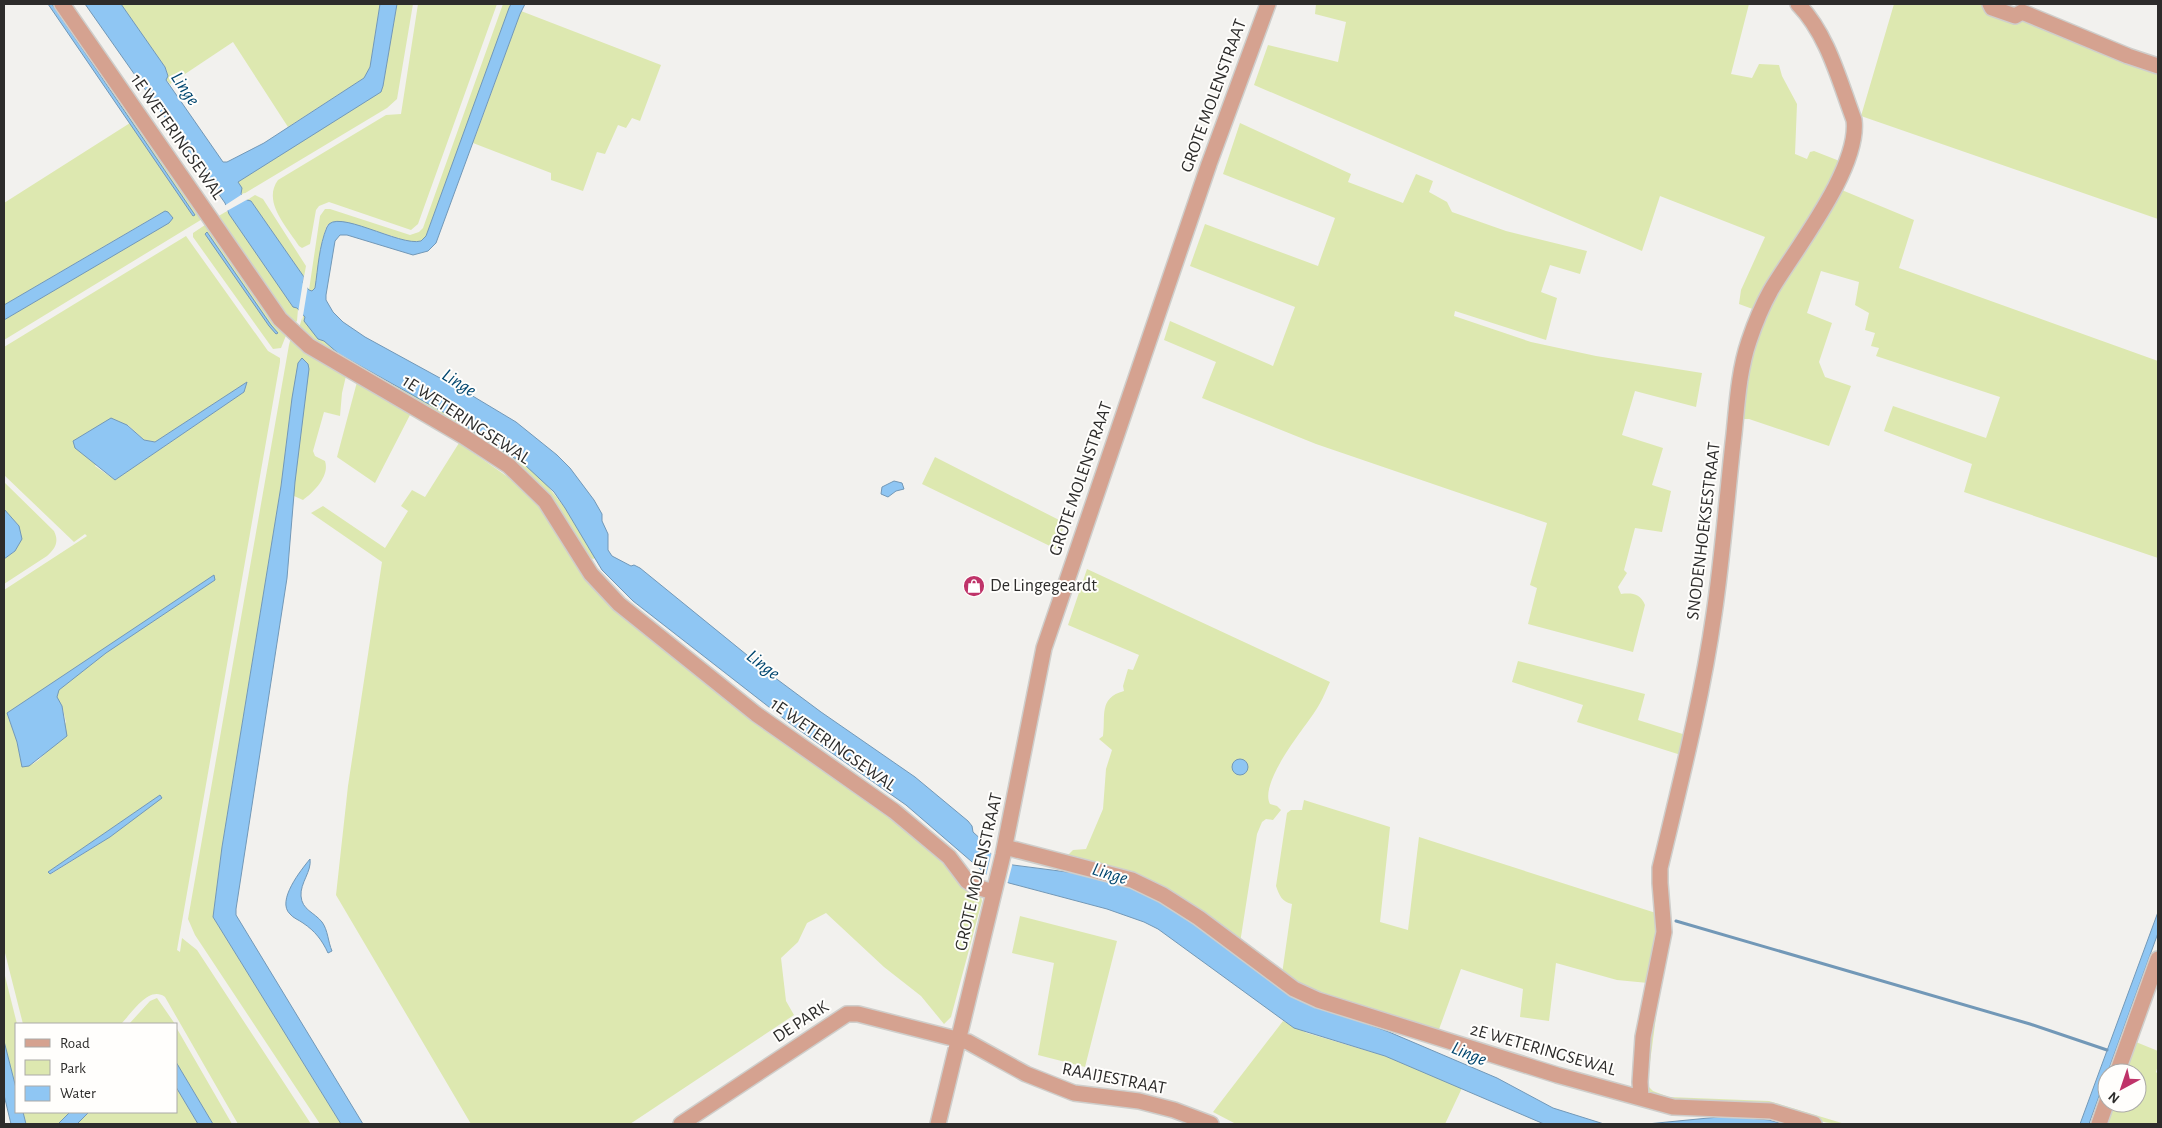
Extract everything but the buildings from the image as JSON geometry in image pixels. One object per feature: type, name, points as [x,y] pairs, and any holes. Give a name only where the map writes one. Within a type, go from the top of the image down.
[{"type":"street","name":"1E WETERINGSEWAL","points":[[62,4],[280,319],[293,332],[325,356],[446,426],[509,466],[545,501],[591,574],[619,604],[756,714],[894,811],[949,856],[967,881],[976,887],[996,887]]},
{"type":"street","name":"GROTE MOLENSTRAAT","points":[[938,1124],[996,887],[1044,648],[1208,164],[1268,4]]},
{"type":"street","name":"SNODENHOEKSESTRAAT","points":[[1641,1098],[1640,1082],[1643,1037],[1664,932],[1660,868],[1692,730],[1714,614],[1737,407],[1745,354],[1758,317],[1771,291],[1820,213],[1848,160],[1856,129],[1820,33],[1798,4]]},
{"type":"street","points":[[2000,6],[2015,16],[2022,12],[2128,56],[2158,66]]},
{"type":"street","name":"2E WETERINGSEWAL","points":[[1004,851],[1132,880],[1163,895],[1199,918],[1294,988],[1318,1000],[1548,1072],[1673,1107],[1771,1111],[1814,1124]]},
{"type":"street","points":[[2121,1063],[2158,959]]},
{"type":"street","name":"DE PARK","points":[[681,1124],[847,1014],[858,1014],[958,1039]]},
{"type":"street","name":"RAAIJESTRAAT","points":[[958,1039],[968,1042],[1026,1074],[1055,1087],[1074,1093],[1139,1101],[1174,1110],[1211,1124]]},
{"type":"green space","points":[[52,4],[58,4],[204,218],[4,340],[4,320],[171,221],[161,213],[4,305],[4,203],[130,123],[193,216],[195,215]]},
{"type":"green space","points":[[121,4],[380,4],[370,67],[364,78],[288,127],[233,42],[170,84],[166,79],[168,75],[165,67]]},
{"type":"green space","points":[[397,4],[413,4],[397,99],[387,108],[242,195],[238,182],[383,86]]},
{"type":"green space","points":[[418,4],[497,4],[418,224],[411,230],[329,202],[319,206],[316,210],[310,244],[302,248],[283,223],[274,206],[274,188],[278,180],[386,115],[401,114]]},
{"type":"green space","points":[[503,4],[511,4],[426,236],[421,241],[414,243],[347,222],[327,225],[322,241],[315,288],[312,291],[309,290],[320,216],[325,209],[410,235],[419,232],[423,228]]},
{"type":"green space","points":[[1316,4],[1749,4],[1731,74],[1752,78],[1759,64],[1779,65],[1782,76],[1797,104],[1795,154],[1807,159],[1810,152],[1814,151],[1837,160],[1842,164],[1758,311],[1739,304],[1741,290],[1765,237],[1660,196],[1642,251],[1254,85],[1268,45],[1338,62],[1346,22],[1315,14]]},
{"type":"green space","points":[[1894,4],[1983,4],[2158,71],[2158,219],[1861,116]]},
{"type":"green space","points":[[521,11],[661,65],[640,121],[632,118],[626,128],[618,125],[605,154],[597,152],[583,191],[551,180],[551,173],[473,143]]},
{"type":"green space","points":[[1240,123],[1351,174],[1348,182],[1403,203],[1416,174],[1433,181],[1429,192],[1447,202],[1452,212],[1506,231],[1587,251],[1580,274],[1550,265],[1541,292],[1557,298],[1546,340],[1455,311],[1454,316],[1531,342],[1596,356],[1702,373],[1696,407],[1635,391],[1622,435],[1663,448],[1652,485],[1671,491],[1662,532],[1635,528],[1624,570],[1627,573],[1618,587],[1621,594],[1638,596],[1645,605],[1633,652],[1528,624],[1537,588],[1530,585],[1547,523],[1316,444],[1202,398],[1216,362],[1164,340],[1170,321],[1273,366],[1295,307],[1190,266],[1205,224],[1318,266],[1335,218],[1223,174]]},
{"type":"green space","points":[[1837,188],[1914,220],[1899,268],[2158,361],[2158,558],[1964,492],[1972,464],[1884,431],[1893,406],[1986,438],[2000,397],[1876,356],[1879,348],[1871,346],[1875,333],[1865,330],[1869,313],[1855,305],[1859,282],[1821,271],[1807,313],[1832,323],[1819,362],[1825,377],[1851,386],[1829,446],[1749,419],[1741,421],[1747,366],[1775,291]]},
{"type":"green space","points":[[255,195],[263,199],[306,266],[304,277],[251,201],[247,200]]},
{"type":"green space","points":[[227,211],[293,306],[298,309],[297,321],[293,325],[217,217]]},
{"type":"green space","points":[[208,223],[287,333],[281,348],[273,349],[193,237],[193,233]]},
{"type":"green space","points":[[186,236],[268,351],[280,358],[280,362],[177,950],[180,952],[182,938],[197,950],[311,1124],[238,1124],[165,997],[159,994],[147,997],[122,1023],[23,1023],[4,949],[4,590],[87,536],[85,534],[74,542],[4,475],[4,347]],"holes":[[[247,382],[244,392],[115,480],[95,466],[128,425],[144,440],[155,442]],[[214,575],[215,580],[106,653],[58,690],[57,697],[62,706],[66,722],[43,756],[30,765],[23,767],[7,713]],[[160,795],[161,798],[110,837],[51,874],[48,872]]]},
{"type":"green space","points":[[303,315],[324,341],[339,354],[450,416],[525,465],[543,480],[565,508],[595,558],[593,559],[584,554],[557,507],[298,331]]},
{"type":"green space","points":[[294,340],[346,376],[340,416],[324,412],[313,451],[315,456],[325,461],[326,467],[323,478],[312,493],[303,500],[294,496],[292,398],[281,486],[222,847],[213,917],[341,1124],[320,1124],[195,935],[188,919],[289,345],[290,341]]},
{"type":"green space","points":[[357,382],[411,413],[375,483],[337,457]]},
{"type":"green space","points":[[459,443],[522,487],[553,519],[592,583],[879,806],[970,888],[981,895],[982,901],[951,1017],[944,1024],[921,996],[884,967],[826,913],[807,923],[798,942],[781,958],[786,1001],[794,1015],[630,1124],[471,1124],[336,895],[348,786],[382,562],[311,513],[323,506],[385,548],[408,511],[401,506],[412,490],[425,497]]},
{"type":"green space","points":[[935,457],[1065,523],[1056,549],[922,484]]},
{"type":"green space","points":[[4,482],[54,531],[56,541],[53,550],[47,556],[4,584],[4,559],[15,551],[19,526],[4,509]]},
{"type":"green space","points":[[1087,569],[1330,682],[1314,713],[1283,757],[1271,783],[1268,795],[1270,804],[1277,806],[1281,810],[1273,820],[1266,819],[1262,822],[1257,834],[1240,943],[1065,858],[1073,850],[1086,849],[1103,809],[1106,769],[1112,750],[1099,739],[1103,736],[1105,709],[1110,698],[1124,691],[1123,686],[1128,669],[1133,670],[1139,655],[1068,625]]},
{"type":"green space","points":[[1518,661],[1645,694],[1638,720],[1689,736],[1684,756],[1577,722],[1583,705],[1512,682]]},
{"type":"green space","points":[[1304,800],[1390,827],[1380,922],[1408,930],[1419,837],[1659,914],[1660,926],[1648,983],[1617,980],[1556,963],[1549,1021],[1520,1017],[1523,989],[1461,969],[1438,1032],[1317,994],[1282,974],[1292,904],[1281,898],[1276,886],[1287,813],[1291,810],[1302,810]]},
{"type":"green space","points":[[1020,916],[1117,941],[1085,1067],[1038,1055],[1054,963],[1012,953]]},
{"type":"green space","points":[[4,972],[17,1023],[15,1023],[15,1084],[4,1041]]},
{"type":"green space","points":[[1661,979],[1647,1085],[1653,1091],[1669,1097],[1769,1101],[1845,1124],[1815,1120],[1770,1108],[1677,1102],[1647,1093],[1644,1083],[1644,1055],[1652,1007],[1658,982]]},
{"type":"green space","points":[[157,998],[174,1023],[130,1023],[150,1001]]},
{"type":"green space","points":[[1283,1021],[1307,1033],[1385,1056],[1462,1088],[1445,1124],[1236,1124],[1213,1112]]},
{"type":"green space","points":[[178,1030],[232,1124],[213,1124],[178,1065]]},
{"type":"green space","points":[[2136,1042],[2158,1051],[2156,1072],[2158,1074],[2158,1124],[2106,1124],[2110,1113],[2147,1113],[2147,1063],[2129,1063]]},
{"type":"green space","points":[[178,1090],[198,1124],[77,1124],[88,1113],[178,1113]]},
{"type":"green space","points":[[23,1113],[69,1113],[58,1124],[26,1124]]},
{"type":"water","points":[[48,4],[52,4],[195,215],[193,216]]},
{"type":"water","points":[[85,4],[121,4],[165,67],[168,76],[166,80],[223,162],[227,162],[264,143],[364,78],[370,67],[380,4],[397,4],[381,92],[238,182],[242,188],[241,194],[251,201],[304,277],[303,283],[312,291],[315,288],[324,234],[332,222],[355,224],[399,239],[411,241],[421,241],[426,236],[509,8],[511,4],[525,4],[436,243],[428,251],[413,255],[347,235],[340,235],[335,241],[326,295],[326,300],[333,312],[343,322],[365,337],[516,422],[557,455],[570,468],[602,514],[602,521],[608,534],[608,550],[612,556],[631,566],[634,565],[640,568],[774,677],[915,777],[968,821],[972,826],[973,832],[985,843],[991,854],[1013,865],[1098,876],[1129,887],[1176,909],[1306,1001],[1389,1032],[1497,1078],[1553,1108],[1604,1124],[1544,1124],[1385,1056],[1294,1028],[1158,929],[1144,922],[1107,909],[1009,883],[986,874],[906,805],[792,725],[633,601],[602,570],[554,492],[525,465],[450,416],[339,354],[324,341],[318,339],[304,321],[305,317],[297,308],[293,307],[229,214],[225,203]]},
{"type":"water","points":[[165,211],[173,218],[169,223],[4,320],[4,305]]},
{"type":"water","points":[[207,232],[278,333],[276,334],[269,326],[205,234]]},
{"type":"water","points":[[302,358],[308,364],[309,369],[295,482],[287,578],[236,915],[363,1124],[341,1124],[213,917],[222,847],[281,486],[292,398],[298,363]]},
{"type":"water","points":[[247,382],[244,392],[115,480],[75,448],[73,441],[111,418],[127,425],[144,440],[155,442]]},
{"type":"water","points":[[894,481],[902,483],[904,489],[896,491],[888,497],[881,494],[882,487]]},
{"type":"water","points":[[4,509],[19,526],[22,539],[15,551],[4,559]]},
{"type":"water","points":[[214,575],[215,580],[106,653],[59,690],[57,697],[62,706],[67,736],[29,766],[22,767],[17,742],[7,713]]},
{"type":"water","points":[[1237,759],[1243,759],[1248,764],[1246,773],[1237,775],[1232,770],[1232,764]]},
{"type":"water","points":[[160,795],[162,798],[110,837],[50,874],[48,872]]},
{"type":"water","points":[[310,859],[301,896],[306,908],[324,925],[332,951],[328,953],[315,933],[291,915],[286,908],[286,901],[291,886]]},
{"type":"water","points":[[2158,912],[2158,933],[2111,1063],[2102,1063]]},
{"type":"water","points":[[4,1041],[15,1084],[15,1113],[23,1113],[26,1124],[11,1124],[4,1095]]},
{"type":"water","points":[[178,1065],[213,1124],[198,1124],[178,1090]]},
{"type":"water","points":[[2097,1078],[2097,1102],[2089,1124],[2080,1124]]},
{"type":"water","points":[[69,1113],[88,1113],[77,1124],[58,1124]]},
{"type":"water","points":[[1729,1116],[1769,1120],[1783,1124],[1647,1124]]},
{"type":"pier","points":[[244,193],[250,198],[225,212],[224,206]]},
{"type":"pier","points":[[304,275],[308,285],[302,322],[302,318],[298,313]]},
{"type":"pier","points":[[992,851],[1013,862],[1007,885],[986,876]]},
{"type":"waterway","points":[[1676,921],[2030,1024],[2107,1050]]},
{"type":"place","name":"De Lingegeardt","points":[[974,586]]},
{"type":"water label","name":"Linge","points":[[185,89]]},
{"type":"water label","name":"Linge","points":[[459,383]]},
{"type":"water label","name":"Linge","points":[[763,665]]},
{"type":"water label","name":"Linge","points":[[1110,874]]},
{"type":"water label","name":"Linge","points":[[1469,1054]]}]
